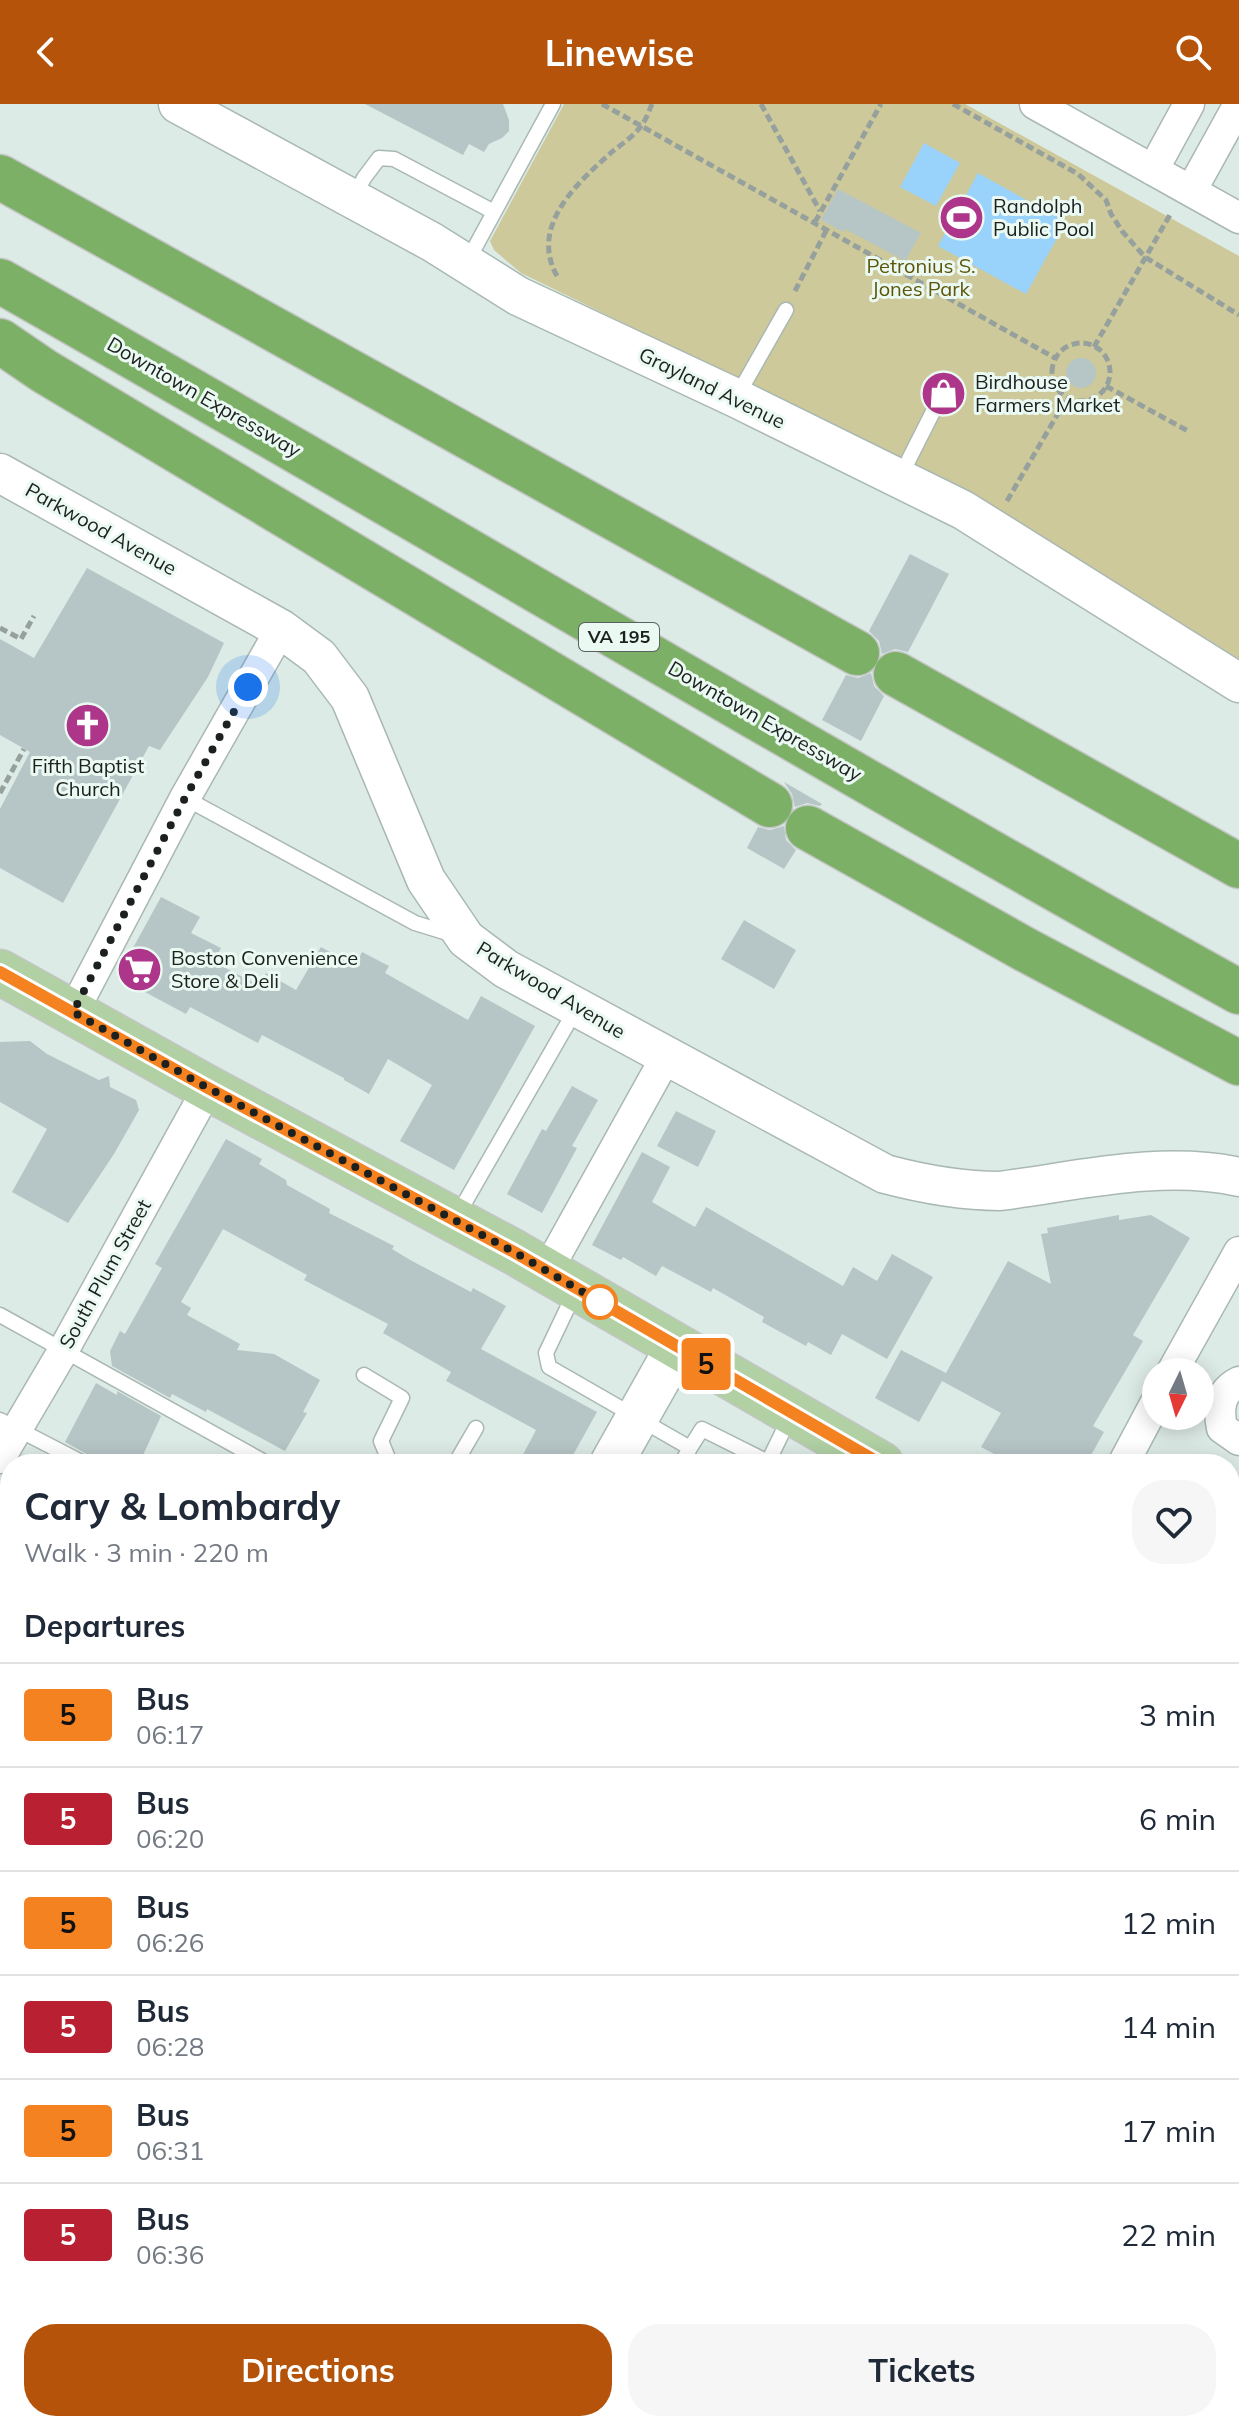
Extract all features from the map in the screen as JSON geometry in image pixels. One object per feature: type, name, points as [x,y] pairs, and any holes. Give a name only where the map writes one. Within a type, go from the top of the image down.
[{"type":"highway","points":[[0,177],[857,653]]},
{"type":"highway","name":"Downtown Expressway","points":[[0,281],[1239,992]]},
{"type":"highway","points":[[0,341],[44,371],[770,805]]},
{"type":"highway","points":[[0,349],[44,371]]},
{"type":"highway","points":[[896,674],[1239,866]]},
{"type":"highway","points":[[808,828],[1026,950],[1239,1063]]},
{"type":"main road","points":[[0,972],[562,1279],[864,1454]]},
{"type":"main road","points":[[617,1454],[677,1347]]},
{"type":"street","name":"Grayland Avenue","points":[[178,104],[466,262],[518,296],[736,398],[963,510],[1239,683]]},
{"type":"street","points":[[1035,104],[1153,170],[1181,202],[1239,218]]},
{"type":"street","points":[[1153,170],[1189,104]]},
{"type":"street","points":[[1181,202],[1239,104]]},
{"type":"street","name":"Parkwood Avenue","points":[[0,473],[281,629],[319,657],[350,698],[426,880],[466,939],[506,969],[885,1174],[936,1187],[1000,1191],[1153,1171],[1204,1170],[1239,1177]]},
{"type":"street","points":[[73,1012],[185,798],[281,629]]},
{"type":"street","points":[[562,1279],[666,1057]]},
{"type":"street","name":"South Plum Street","points":[[1,1454],[8,1424],[63,1351],[208,1088]]},
{"type":"street","points":[[1205,1358],[1239,1252]]},
{"type":"street","points":[[1214,1404],[1222,1428],[1239,1440]]},
{"type":"street","points":[[1128,1454],[1142,1428]]},
{"type":"lane","points":[[466,262],[553,104]]},
{"type":"lane","points":[[353,199],[379,158],[394,159],[494,212]]},
{"type":"lane","points":[[736,398],[786,310]]},
{"type":"lane","points":[[899,479],[944,390]]},
{"type":"lane","points":[[185,798],[415,923],[466,939]]},
{"type":"lane","points":[[455,1221],[577,1008]]},
{"type":"lane","points":[[562,1279],[546,1353],[549,1367],[690,1448]]},
{"type":"lane","points":[[0,1315],[250,1454]]},
{"type":"lane","points":[[364,1375],[402,1398],[381,1441],[387,1454]]},
{"type":"lane","points":[[772,1454],[792,1413]]},
{"type":"lane","points":[[8,1424],[66,1454]]},
{"type":"lane","points":[[461,1454],[476,1428]]},
{"type":"lane","points":[[687,1454],[702,1429],[752,1454]]},
{"type":"path","points":[[602,104],[1055,358]]},
{"type":"path","points":[[558,279],[550,263],[547,246],[558,212],[579,184],[641,126],[652,104]]},
{"type":"path","points":[[761,104],[821,212]]},
{"type":"path","points":[[815,222],[881,104]]},
{"type":"path","points":[[953,104],[1086,180],[1106,200],[1122,231],[1145,257],[1239,315]]},
{"type":"path","points":[[1094,347],[1145,257],[1181,202]]},
{"type":"path","points":[[786,310],[827,229]]},
{"type":"path","points":[[1086,344],[1094,347],[1102,352],[1109,368],[1106,386],[1101,393],[1085,401],[1067,398],[1060,392],[1052,376],[1055,358],[1068,346],[1086,344]]},
{"type":"path","points":[[1106,386],[1188,431]]},
{"type":"path","points":[[1006,503],[1067,398]]},
{"type":"path","points":[[0,628],[21,639],[34,616]]},
{"type":"path","points":[[0,793],[24,749]]},
{"type":"green space","name":"Petronius S. Jones Park","points":[[564,104],[965,104],[1239,256],[1239,659],[1075,557],[920,468],[521,273],[494,250],[490,241]]},
{"type":"water","points":[[924,143],[960,163],[936,206],[900,187]]},
{"type":"water","points":[[978,173],[1066,222],[1026,294],[938,246]]},
{"type":"building","points":[[365,104],[503,104],[509,131],[489,144],[484,152],[469,144],[463,155]]},
{"type":"building","points":[[838,189],[921,233],[905,261],[845,229],[843,232],[821,220]]},
{"type":"building","points":[[1081,358],[1092,362],[1096,373],[1092,384],[1081,388],[1070,384],[1066,373],[1070,362]]},
{"type":"building","points":[[910,554],[949,574],[908,652],[895,649],[882,654],[879,641],[869,631]]},
{"type":"building","name":"Fifth Baptist Church","points":[[87,568],[224,643],[208,677],[160,750],[149,746],[63,903],[0,868],[0,809],[30,752],[0,735],[0,639],[34,658]]},
{"type":"building","points":[[871,673],[874,686],[884,696],[861,741],[822,720],[846,675],[858,678]]},
{"type":"building","points":[[784,782],[822,804],[807,803],[795,807],[792,794]]},
{"type":"building","points":[[784,826],[786,840],[796,850],[784,869],[747,848],[758,827],[770,830]]},
{"type":"building","points":[[161,897],[200,917],[191,933],[221,948],[214,962],[260,986],[266,973],[296,990],[321,947],[355,966],[362,952],[389,966],[385,973],[468,1020],[481,996],[535,1026],[454,1170],[400,1141],[432,1085],[388,1059],[369,1094],[262,1035],[258,1043],[190,1007],[186,1014],[117,977]]},
{"type":"building","points":[[744,920],[796,950],[774,989],[721,959]]},
{"type":"building","points":[[30,1041],[47,1054],[99,1080],[109,1076],[110,1087],[136,1100],[139,1110],[68,1223],[12,1192],[47,1129],[0,1102],[0,1042]]},
{"type":"building","points":[[572,1086],[598,1100],[572,1146],[577,1148],[542,1213],[507,1194],[542,1129],[546,1131]]},
{"type":"building","points":[[676,1111],[716,1131],[698,1167],[657,1146]]},
{"type":"building","points":[[226,1139],[262,1159],[259,1164],[286,1180],[287,1185],[330,1209],[329,1213],[394,1246],[392,1249],[412,1261],[471,1292],[473,1288],[506,1306],[481,1349],[597,1412],[574,1454],[523,1454],[536,1430],[446,1381],[451,1372],[383,1333],[388,1324],[304,1280],[307,1275],[223,1229],[181,1302],[191,1308],[187,1315],[240,1344],[237,1350],[274,1354],[320,1380],[303,1412],[307,1413],[285,1451],[207,1409],[206,1412],[172,1394],[170,1398],[112,1366],[110,1351],[120,1331],[125,1334],[162,1268],[155,1264]]},
{"type":"building","points":[[642,1152],[670,1167],[652,1202],[695,1227],[706,1207],[843,1286],[853,1267],[877,1281],[892,1254],[933,1277],[887,1359],[842,1334],[831,1355],[808,1342],[806,1346],[762,1322],[764,1317],[713,1288],[711,1292],[662,1266],[656,1276],[623,1257],[621,1260],[592,1245]]},
{"type":"building","points":[[1119,1215],[1119,1220],[1151,1215],[1190,1238],[1133,1335],[1143,1341],[1093,1426],[1104,1432],[1092,1454],[994,1454],[981,1447],[1001,1413],[942,1381],[919,1422],[875,1398],[901,1350],[946,1373],[1008,1261],[1051,1284],[1041,1234],[1048,1233],[1047,1228]]},
{"type":"building","points":[[96,1383],[161,1416],[144,1454],[86,1454],[65,1442]]},
{"type":"bus line","name":"5","points":[[0,972],[514,1252],[863,1454]]},
{"type":"place","name":"Randolph Public Pool","points":[[962,217]]},
{"type":"place","name":"Birdhouse Farmers Market","points":[[944,393]]},
{"type":"place","name":"Fifth Baptist Church","points":[[88,726]]},
{"type":"place","name":"Boston Convenience Store & Deli","points":[[140,969]]},
{"type":"route","points":[[248,687],[185,798],[73,1012],[600,1302]]}]
